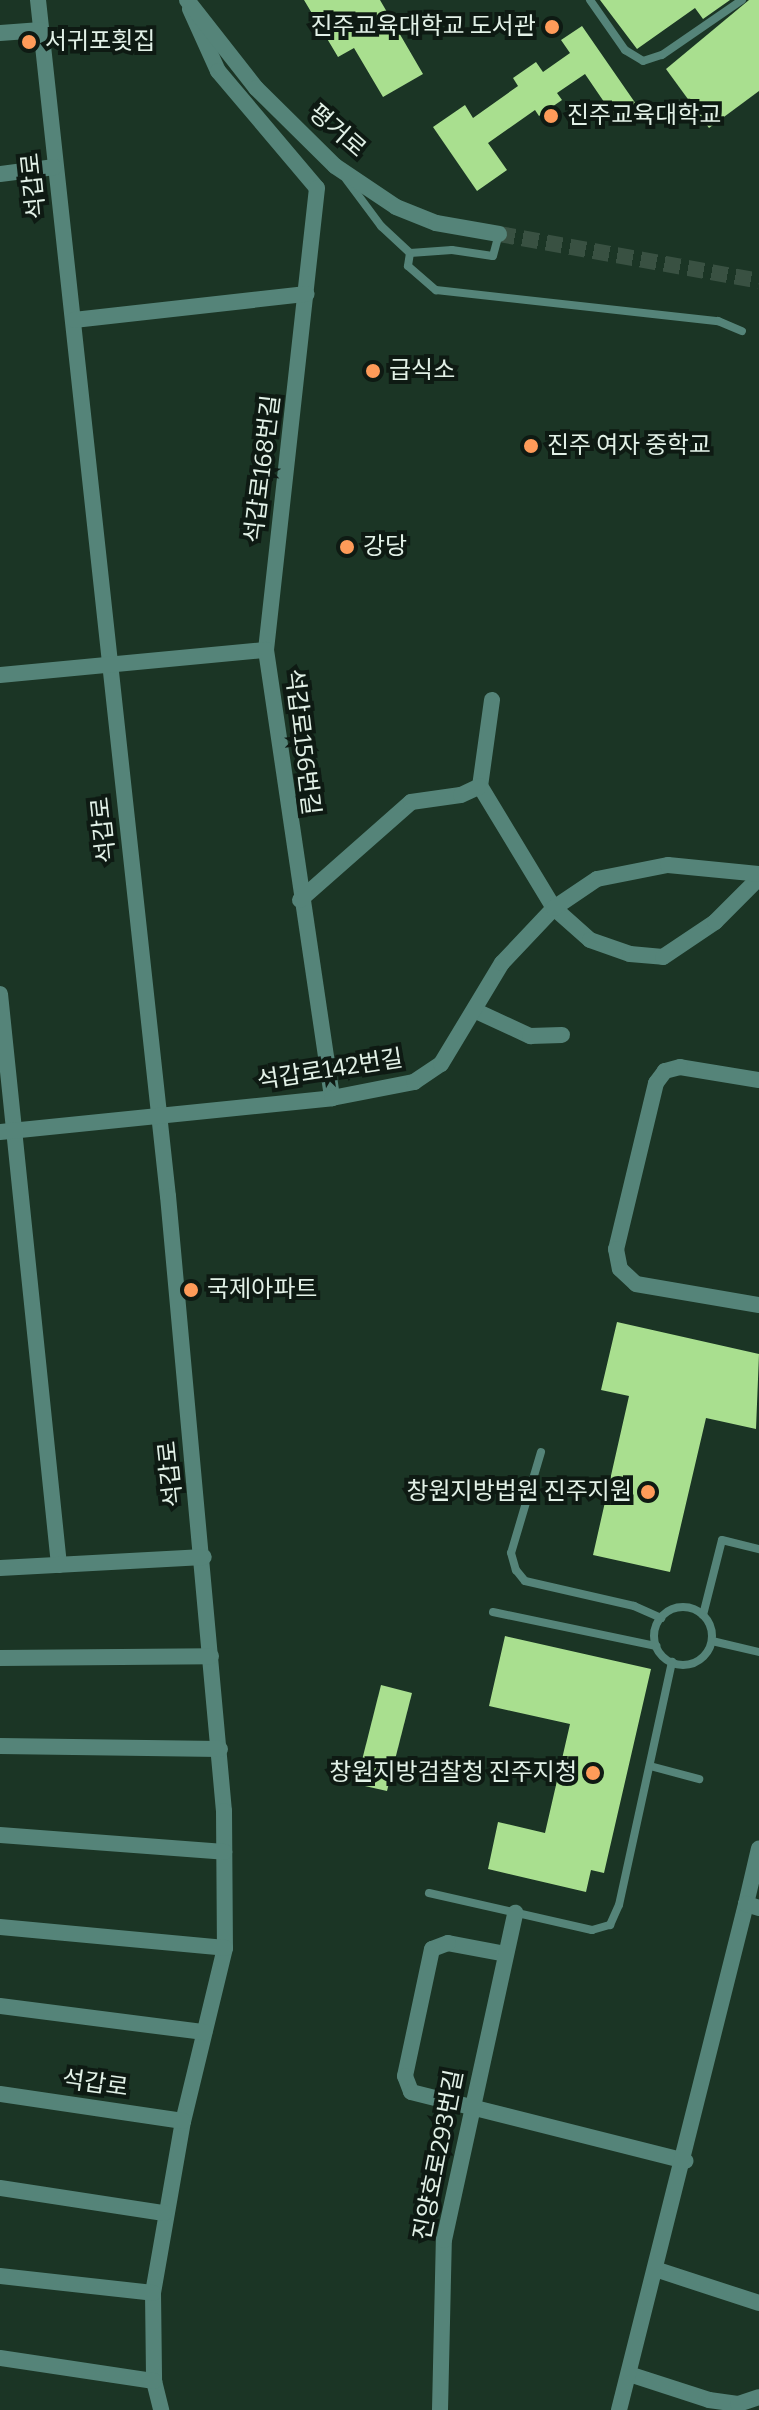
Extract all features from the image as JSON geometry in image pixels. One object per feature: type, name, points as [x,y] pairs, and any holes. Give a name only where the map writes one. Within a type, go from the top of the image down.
[{"type":"street","name":"석갑로","points":[[38,0],[159,1115],[204,1557],[220,1749],[225,1948],[164,2213],[153,2293],[154,2381],[161,2410]]},
{"type":"street","name":"평거로","points":[[187,0],[256,88],[335,166],[396,207],[436,223],[499,234]]},
{"type":"street","name":"평거로","points":[[187,0],[218,71],[317,188]]},
{"type":"street","points":[[0,33],[41,30]]},
{"type":"street","points":[[0,174],[55,167]]},
{"type":"street","name":"석갑로168번길","points":[[266,650],[317,188]]},
{"type":"street","points":[[74,320],[307,294]]},
{"type":"street","name":"석갑로156번길","points":[[0,675],[111,667],[266,650],[300,900],[332,1098]]},
{"type":"street","points":[[300,900],[411,802],[461,795],[480,786],[492,700]]},
{"type":"street","name":"석갑로142번길","points":[[480,786],[554,908],[590,940],[630,954],[663,957],[715,922],[759,876]]},
{"type":"street","name":"석갑로142번길","points":[[0,1132],[332,1098],[414,1082],[441,1064],[476,1011],[502,963],[554,908],[597,879],[668,865],[759,876]]},
{"type":"street","points":[[0,994],[18,1130],[59,1565]]},
{"type":"street","points":[[476,1011],[530,1036],[562,1035]]},
{"type":"street","points":[[759,1080],[680,1067],[665,1071],[656,1083],[616,1249],[620,1269],[636,1284],[759,1305]]},
{"type":"street","points":[[0,1568],[204,1557]]},
{"type":"street","points":[[0,1658],[211,1656]]},
{"type":"street","points":[[0,1746],[220,1749]]},
{"type":"street","points":[[0,1835],[224,1852]]},
{"type":"street","points":[[619,2410],[753,1906],[759,1848]]},
{"type":"street","name":"진양호로293번길","points":[[440,2410],[444,2240],[515,1913]]},
{"type":"street","points":[[0,1927],[225,1948]]},
{"type":"street","points":[[506,1954],[448,1943],[432,1949],[405,2076],[411,2092],[685,2161]]},
{"type":"street","points":[[0,2006],[204,2032]]},
{"type":"street","name":"석갑로","points":[[0,2094],[183,2121]]},
{"type":"street","points":[[0,2188],[164,2213]]},
{"type":"street","points":[[658,2270],[759,2303]]},
{"type":"street","points":[[0,2276],[153,2293]]},
{"type":"street","points":[[0,2358],[154,2381]]},
{"type":"street","points":[[629,2374],[709,2400],[738,2404],[759,2397]]},
{"type":"lane","points":[[590,0],[625,50],[643,61],[662,55],[742,0]]},
{"type":"lane","points":[[335,166],[381,226],[410,253],[452,250],[493,256],[499,234]]},
{"type":"lane","points":[[410,253],[408,266],[436,290],[718,321],[742,331]]},
{"type":"lane","points":[[541,1452],[511,1553],[516,1570],[525,1581],[634,1606],[661,1618],[686,1608],[703,1615]]},
{"type":"lane","points":[[712,1641],[703,1615],[722,1540],[759,1549]]},
{"type":"lane","points":[[493,1612],[656,1646],[672,1662],[695,1663],[712,1641]]},
{"type":"lane","points":[[656,1646],[661,1618]]},
{"type":"lane","points":[[712,1641],[759,1652]]},
{"type":"lane","points":[[429,1893],[592,1930],[610,1925],[619,1905],[672,1662]]},
{"type":"lane","points":[[650,1766],[699,1779]]},
{"type":"building","points":[[304,0],[380,0],[423,74],[383,97],[354,48],[338,57]]},
{"type":"building","points":[[600,0],[730,0],[703,19],[695,8],[637,49]]},
{"type":"building","points":[[749,0],[759,0],[759,91],[709,128],[666,69]]},
{"type":"building","points":[[582,26],[636,104],[615,118],[585,74],[557,93],[562,100],[539,116],[535,110],[488,143],[507,170],[477,191],[433,127],[465,105],[473,118],[518,86],[513,78],[536,62],[543,72],[570,53],[561,40]]},
{"type":"building","name":"창원지방법원 진주지원","points":[[617,1322],[759,1354],[756,1429],[706,1418],[670,1572],[593,1555],[629,1396],[601,1390]]},
{"type":"building","name":"창원지방검찰청 진주지청","points":[[505,1636],[651,1669],[604,1873],[591,1870],[586,1892],[488,1869],[498,1822],[545,1833],[570,1724],[489,1706]]},
{"type":"building","points":[[381,1685],[412,1693],[387,1791],[356,1784]]},
{"type":"tunnel","points":[[499,234],[759,281]]},
{"type":"place","name":"진주교육대학교 도서관","points":[[552,27]]},
{"type":"place","name":"서귀포횟집","points":[[29,42]]},
{"type":"place","name":"진주교육대학교","points":[[551,116]]},
{"type":"place","name":"급식소","points":[[373,371]]},
{"type":"place","name":"진주 여자 중학교","points":[[531,446]]},
{"type":"place","name":"강당","points":[[347,547]]},
{"type":"place","name":"국제아파트","points":[[191,1290]]},
{"type":"place","name":"창원지방법원 진주지원","points":[[648,1492]]},
{"type":"place","name":"창원지방검찰청 진주지청","points":[[593,1773]]}]
